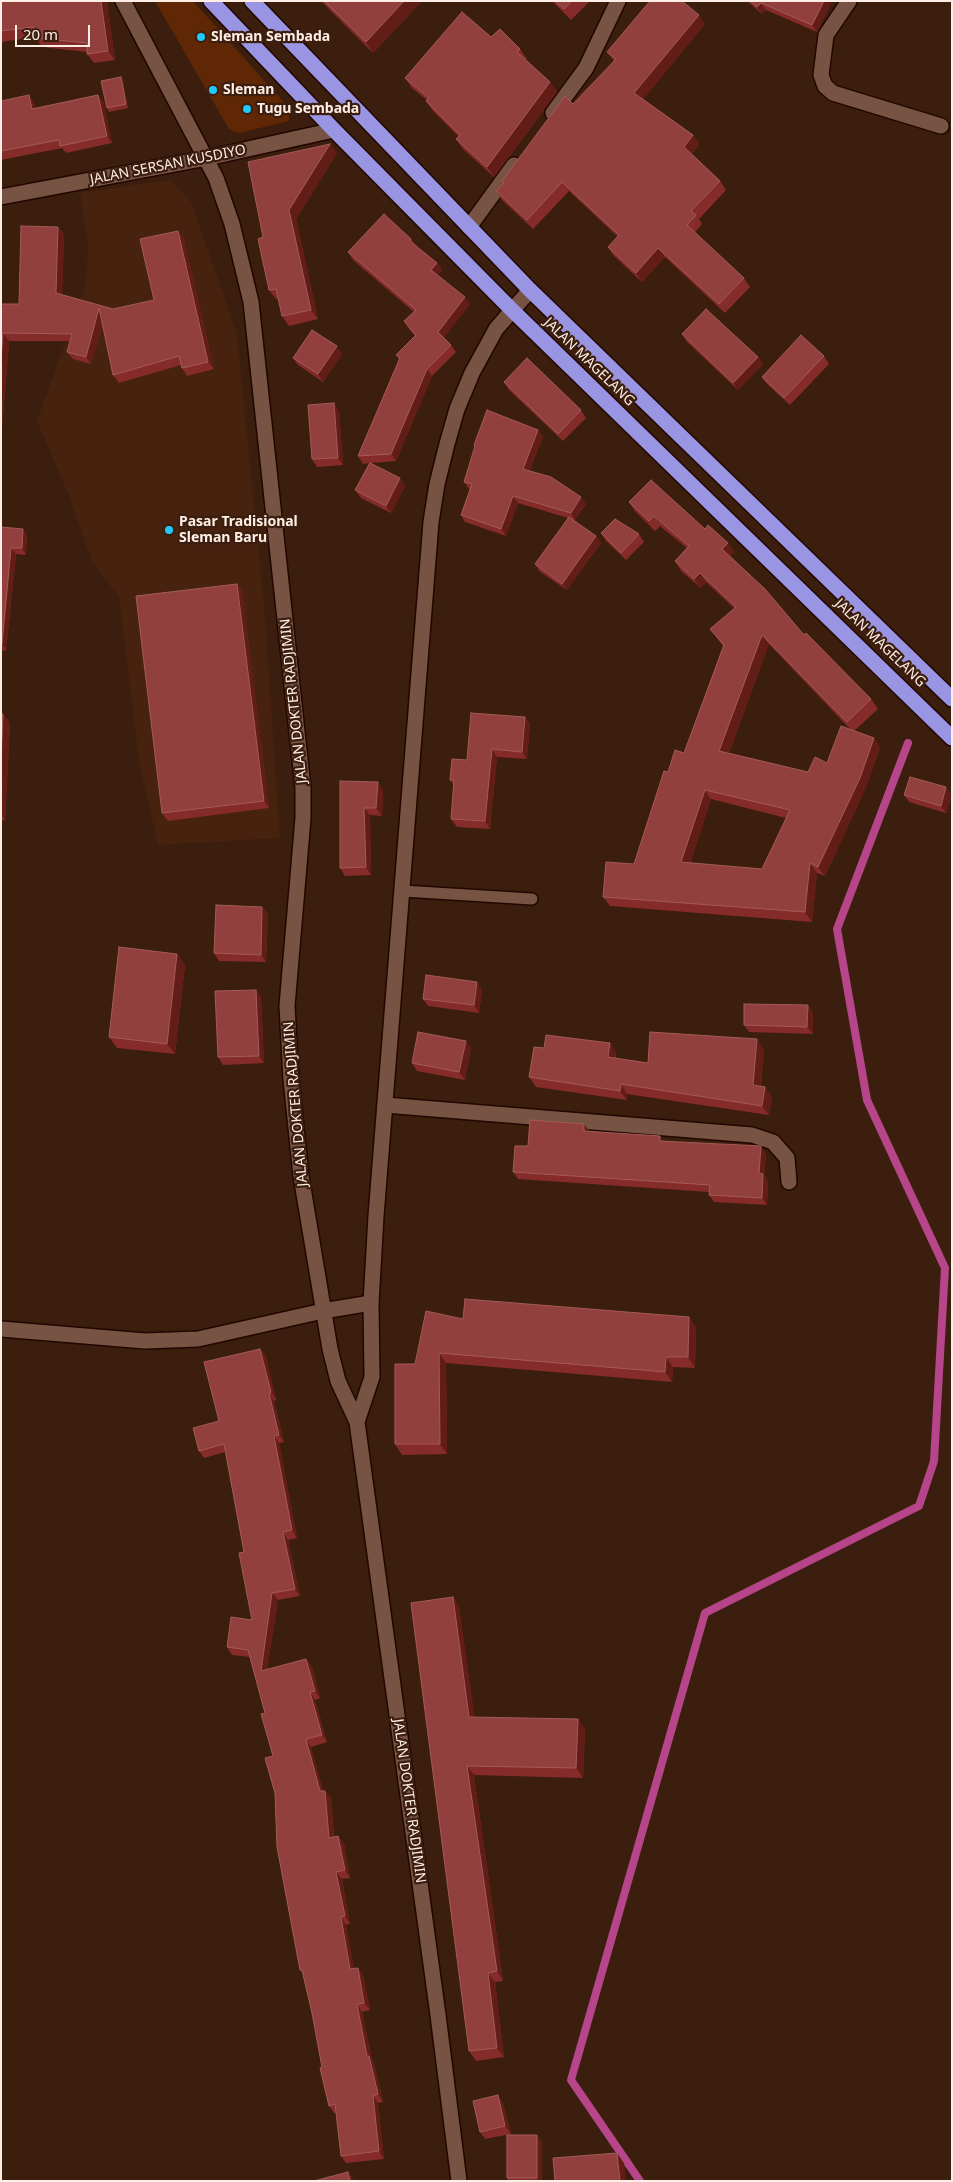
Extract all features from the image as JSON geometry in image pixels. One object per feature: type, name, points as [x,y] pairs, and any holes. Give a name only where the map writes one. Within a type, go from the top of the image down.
[{"type":"highway","name":"JALAN MAGELANG","points":[[211,1],[334,130],[512,310],[952,738]]},
{"type":"highway","name":"JALAN MAGELANG","points":[[252,1],[530,290],[952,698]]},
{"type":"main road","name":"JALAN DOKTER RADJIMIN","points":[[123,1],[216,178],[232,224],[251,302],[302,760],[303,818],[289,988],[288,1046],[301,1176],[323,1310],[338,1381],[357,1422],[459,2181]]},
{"type":"main road","points":[[542,128],[586,68],[618,1]]},
{"type":"main road","points":[[849,1],[826,35],[821,75],[825,86],[833,93],[941,126]]},
{"type":"main road","name":"JALAN SERSAN KUSDIYO","points":[[1,197],[207,158],[334,130]]},
{"type":"main road","points":[[469,227],[525,150]]},
{"type":"main road","name":"JALAN DOKTER RADJIMIN","points":[[357,1422],[372,1377],[371,1303],[385,1105],[403,891],[427,560],[437,484],[457,409],[472,373],[496,330],[530,290]]},
{"type":"main road","points":[[385,1105],[752,1135],[773,1142],[787,1158],[789,1182]]},
{"type":"main road","points":[[1,1329],[145,1341],[189,1339],[240,1331],[323,1310],[371,1303]]},
{"type":"lane","points":[[403,891],[532,899]]},
{"type":"shaded area","points":[[155,1],[193,1],[289,108],[289,121],[239,133],[229,129]]},
{"type":"shaded area","name":"Pasar Tradisional Sleman Baru","points":[[171,180],[192,203],[237,335],[264,605],[280,838],[158,845],[139,761],[119,597],[92,562],[70,498],[37,421],[86,285],[88,245],[80,193]]},
{"type":"building","points":[[1,1],[101,1],[108,51],[87,54],[87,43],[35,38],[33,27],[1,31]]},
{"type":"building","points":[[324,1],[404,1],[366,42]]},
{"type":"building","points":[[555,1],[572,1],[564,9]]},
{"type":"building","points":[[650,1],[682,1],[699,15],[634,93],[693,135],[684,147],[720,181],[691,211],[696,215],[687,225],[744,278],[719,304],[658,248],[636,273],[608,247],[619,235],[562,182],[527,220],[496,191],[504,183],[502,181],[565,96],[573,104],[616,59],[607,52]]},
{"type":"building","points":[[750,1],[824,1],[812,25],[761,3],[757,7]]},
{"type":"building","points":[[462,12],[491,37],[500,29],[520,49],[517,52],[550,82],[487,167],[456,139],[460,135],[426,101],[429,98],[405,78]]},
{"type":"building","points":[[121,77],[126,104],[107,108],[101,81]]},
{"type":"building","points":[[29,95],[32,109],[98,95],[107,136],[60,146],[59,140],[1,151],[1,101]]},
{"type":"building","points":[[330,144],[289,210],[311,310],[282,316],[276,289],[269,290],[258,239],[263,237],[248,162]]},
{"type":"building","points":[[384,214],[411,239],[410,241],[437,263],[431,270],[465,297],[438,332],[451,345],[427,369],[391,454],[358,456],[400,358],[396,355],[416,335],[404,321],[416,310],[348,252]]},
{"type":"building","points":[[21,226],[58,227],[56,293],[113,309],[154,300],[140,239],[178,231],[208,362],[182,368],[179,356],[113,375],[99,308],[86,357],[67,352],[72,334],[3,333],[1,359],[1,304],[19,304]]},
{"type":"building","points":[[706,309],[758,357],[733,383],[682,334]]},
{"type":"building","points":[[312,330],[337,346],[318,374],[293,358]]},
{"type":"building","points":[[801,335],[824,356],[784,398],[762,377]]},
{"type":"building","points":[[527,358],[581,410],[558,434],[504,382]]},
{"type":"building","points":[[334,403],[338,458],[312,459],[308,405]]},
{"type":"building","points":[[487,410],[538,430],[523,469],[551,477],[581,497],[571,513],[513,496],[501,529],[461,515],[472,484],[464,482],[474,445]]},
{"type":"building","points":[[370,463],[400,478],[386,506],[355,490]]},
{"type":"building","points":[[651,480],[705,529],[708,525],[728,543],[722,549],[765,589],[804,635],[806,633],[871,699],[847,722],[762,635],[719,751],[808,772],[815,757],[827,763],[841,726],[874,738],[860,778],[818,867],[810,863],[805,912],[603,897],[606,862],[634,864],[664,771],[668,772],[675,750],[684,753],[724,645],[710,629],[736,607],[700,573],[694,579],[675,561],[689,546],[654,516],[649,521],[629,502]],"holes":[[[705,790],[790,810],[762,869],[681,862]]]},
{"type":"building","points":[[569,517],[596,536],[562,584],[535,564]]},
{"type":"building","points":[[615,519],[639,534],[621,553],[601,533]]},
{"type":"building","points":[[1,527],[23,529],[22,548],[11,548],[2,644]]},
{"type":"building","points":[[237,584],[264,801],[162,813],[136,596]]},
{"type":"building","points":[[471,713],[525,717],[522,752],[492,749],[485,821],[451,819],[454,780],[450,780],[452,759],[467,760]]},
{"type":"building","points":[[1,714],[3,714],[1,764]]},
{"type":"building","points":[[910,777],[946,787],[941,806],[904,795]]},
{"type":"building","points":[[340,781],[378,782],[376,808],[364,808],[366,867],[340,868]]},
{"type":"building","points":[[216,905],[262,907],[261,955],[214,953]]},
{"type":"building","points":[[119,947],[177,954],[167,1044],[109,1037]]},
{"type":"building","points":[[426,975],[477,982],[474,1005],[423,999]]},
{"type":"building","points":[[256,990],[259,1056],[218,1057],[215,991]]},
{"type":"building","points":[[744,1004],[808,1005],[807,1027],[744,1025]]},
{"type":"building","points":[[418,1032],[466,1041],[459,1072],[412,1063]]},
{"type":"building","points":[[650,1032],[757,1039],[753,1085],[765,1087],[762,1106],[621,1084],[620,1091],[529,1077],[534,1047],[544,1048],[546,1035],[610,1043],[608,1057],[648,1063]]},
{"type":"building","points":[[530,1120],[584,1124],[584,1131],[660,1136],[660,1141],[761,1146],[759,1173],[763,1174],[762,1198],[709,1195],[710,1185],[513,1172],[515,1146],[528,1146]]},
{"type":"building","points":[[465,1299],[689,1317],[688,1357],[666,1357],[665,1372],[439,1353],[440,1444],[395,1444],[395,1364],[415,1364],[426,1311],[463,1319]]},
{"type":"building","points":[[260,1349],[279,1435],[274,1436],[292,1530],[283,1532],[295,1589],[272,1593],[261,1671],[306,1659],[315,1691],[310,1692],[322,1735],[306,1739],[320,1791],[325,1791],[329,1838],[338,1836],[345,1870],[336,1872],[345,1916],[341,1917],[350,1969],[358,1968],[364,2003],[357,2004],[367,2056],[369,2056],[378,2094],[373,2096],[379,2151],[341,2156],[335,2104],[329,2106],[320,2068],[322,2067],[312,2013],[302,1970],[300,1970],[277,1847],[275,1793],[265,1758],[273,1756],[261,1714],[265,1713],[248,1650],[227,1647],[231,1617],[252,1620],[239,1553],[244,1552],[224,1444],[199,1451],[193,1428],[219,1421],[204,1362]]},
{"type":"building","points":[[453,1597],[469,1717],[578,1719],[576,1768],[467,1766],[497,1971],[488,1973],[497,2048],[469,2051],[411,1603]]},
{"type":"building","points":[[498,2095],[505,2126],[480,2132],[473,2101]]},
{"type":"building","points":[[507,2135],[537,2135],[537,2178],[507,2178]]},
{"type":"building","points":[[617,2153],[620,2181],[555,2181],[553,2158]]},
{"type":"building","points":[[348,2172],[350,2181],[314,2181]]},
{"type":"waterway","points":[[640,2181],[571,2080],[705,1613],[919,1506],[934,1461],[945,1268],[867,1100],[837,929],[908,743]]},
{"type":"place","name":"Sleman Sembada","points":[[201,37]]},
{"type":"place","name":"Sleman","points":[[213,90]]},
{"type":"place","name":"Tugu Sembada","points":[[247,109]]},
{"type":"place","name":"Pasar Tradisional Sleman Baru","points":[[169,530]]}]
